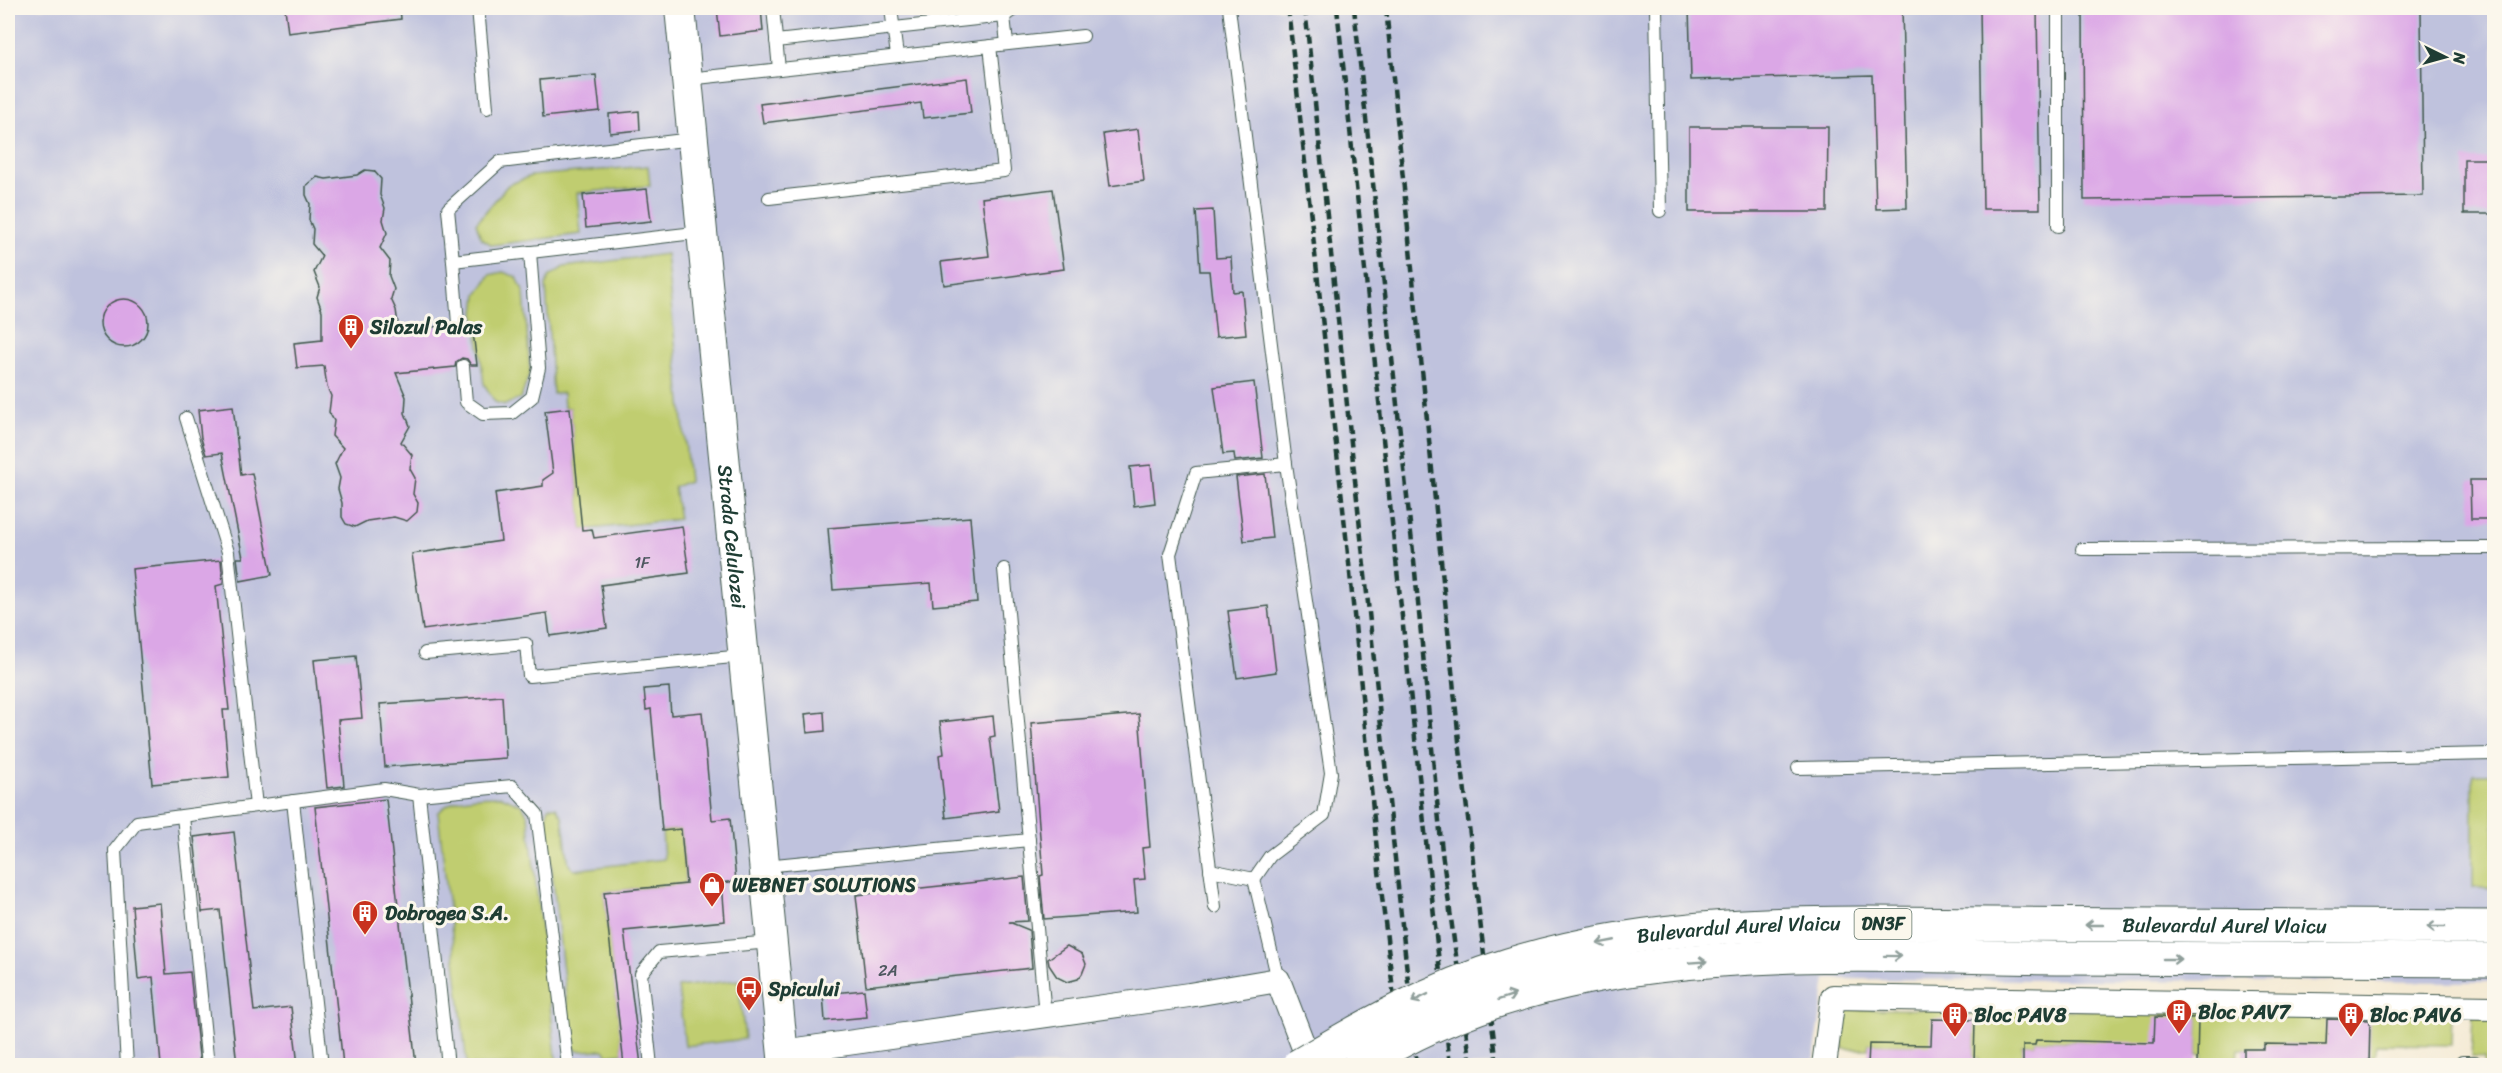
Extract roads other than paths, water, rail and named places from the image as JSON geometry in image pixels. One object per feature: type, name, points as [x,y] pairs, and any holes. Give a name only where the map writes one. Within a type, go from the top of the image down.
[{"type":"main road","name":"Bulevardul Aurel Vlaicu","points":[[1298,1065],[1368,1024],[1444,988],[1509,964],[1565,950],[1662,932],[1754,926],[1880,924],[2494,927]]},
{"type":"main road","name":"Bulevardul Aurel Vlaicu","points":[[1359,1065],[1437,1024],[1511,995],[1657,965],[1749,958],[1878,956],[2494,960]]},
{"type":"street","name":"Strada Celulozei","points":[[680,8],[784,1059]]},
{"type":"street","points":[[784,1059],[1045,1015],[1278,980],[1311,1065]]},
{"type":"street","points":[[1824,1065],[1833,997],[2494,1008]]},
{"type":"lane","points":[[478,8],[487,108]]},
{"type":"lane","points":[[773,8],[779,69]]},
{"type":"lane","points":[[891,8],[897,56]]},
{"type":"lane","points":[[776,41],[1004,16],[1016,8]]},
{"type":"lane","points":[[1229,8],[1286,464],[1331,772],[1324,815],[1270,856],[1254,879],[1278,980]]},
{"type":"lane","points":[[1656,8],[1660,211]]},
{"type":"lane","points":[[2058,8],[2058,226]]},
{"type":"lane","points":[[1004,16],[1008,45]]},
{"type":"lane","points":[[688,79],[1083,36]]},
{"type":"lane","points":[[769,198],[1004,171],[990,46]]},
{"type":"lane","points":[[458,324],[448,209],[500,162],[693,138]]},
{"type":"lane","points":[[453,261],[702,232]]},
{"type":"lane","points":[[463,366],[466,402],[483,414],[512,412],[532,396],[539,368],[530,252]]},
{"type":"lane","points":[[186,418],[228,552],[256,806]]},
{"type":"lane","points":[[1215,908],[1170,554],[1196,473],[1286,464]]},
{"type":"lane","points":[[2082,549],[2494,548]]},
{"type":"lane","points":[[1004,569],[1045,1015]]},
{"type":"lane","points":[[425,653],[526,644],[529,676],[744,656]]},
{"type":"lane","points":[[1798,768],[2494,754]]},
{"type":"lane","points":[[128,1065],[115,850],[137,822],[384,789],[419,795],[512,786],[537,814],[568,1065]]},
{"type":"lane","points":[[419,795],[448,1065]]},
{"type":"lane","points":[[293,801],[322,1065]]},
{"type":"lane","points":[[183,816],[208,1065]]},
{"type":"lane","points":[[764,866],[1029,840]]},
{"type":"lane","points":[[1210,870],[1254,879]]},
{"type":"lane","points":[[651,1065],[640,974],[660,952],[771,942]]},
{"type":"railway","points":[[1288,8],[1349,563],[1379,871],[1402,1066]]},
{"type":"railway","points":[[1305,8],[1417,1066]]},
{"type":"railway","points":[[1337,8],[1450,1066]]},
{"type":"railway","points":[[1354,8],[1414,561],[1442,852],[1471,1066]]},
{"type":"railway","points":[[1386,8],[1459,741],[1497,1066]]},
{"type":"place","name":"Silozul Palas","points":[[351,350]]},
{"type":"place","name":"WEBNET SOLUTIONS","points":[[712,908]]},
{"type":"place","name":"Dobrogea S.A.","points":[[365,936]]},
{"type":"place","name":"Spicului","points":[[749,1012]]},
{"type":"place","name":"Bloc PAV7","points":[[2179,1035]]},
{"type":"place","name":"Bloc PAV8","points":[[1955,1038]]},
{"type":"place","name":"Bloc PAV6","points":[[2351,1038]]}]
